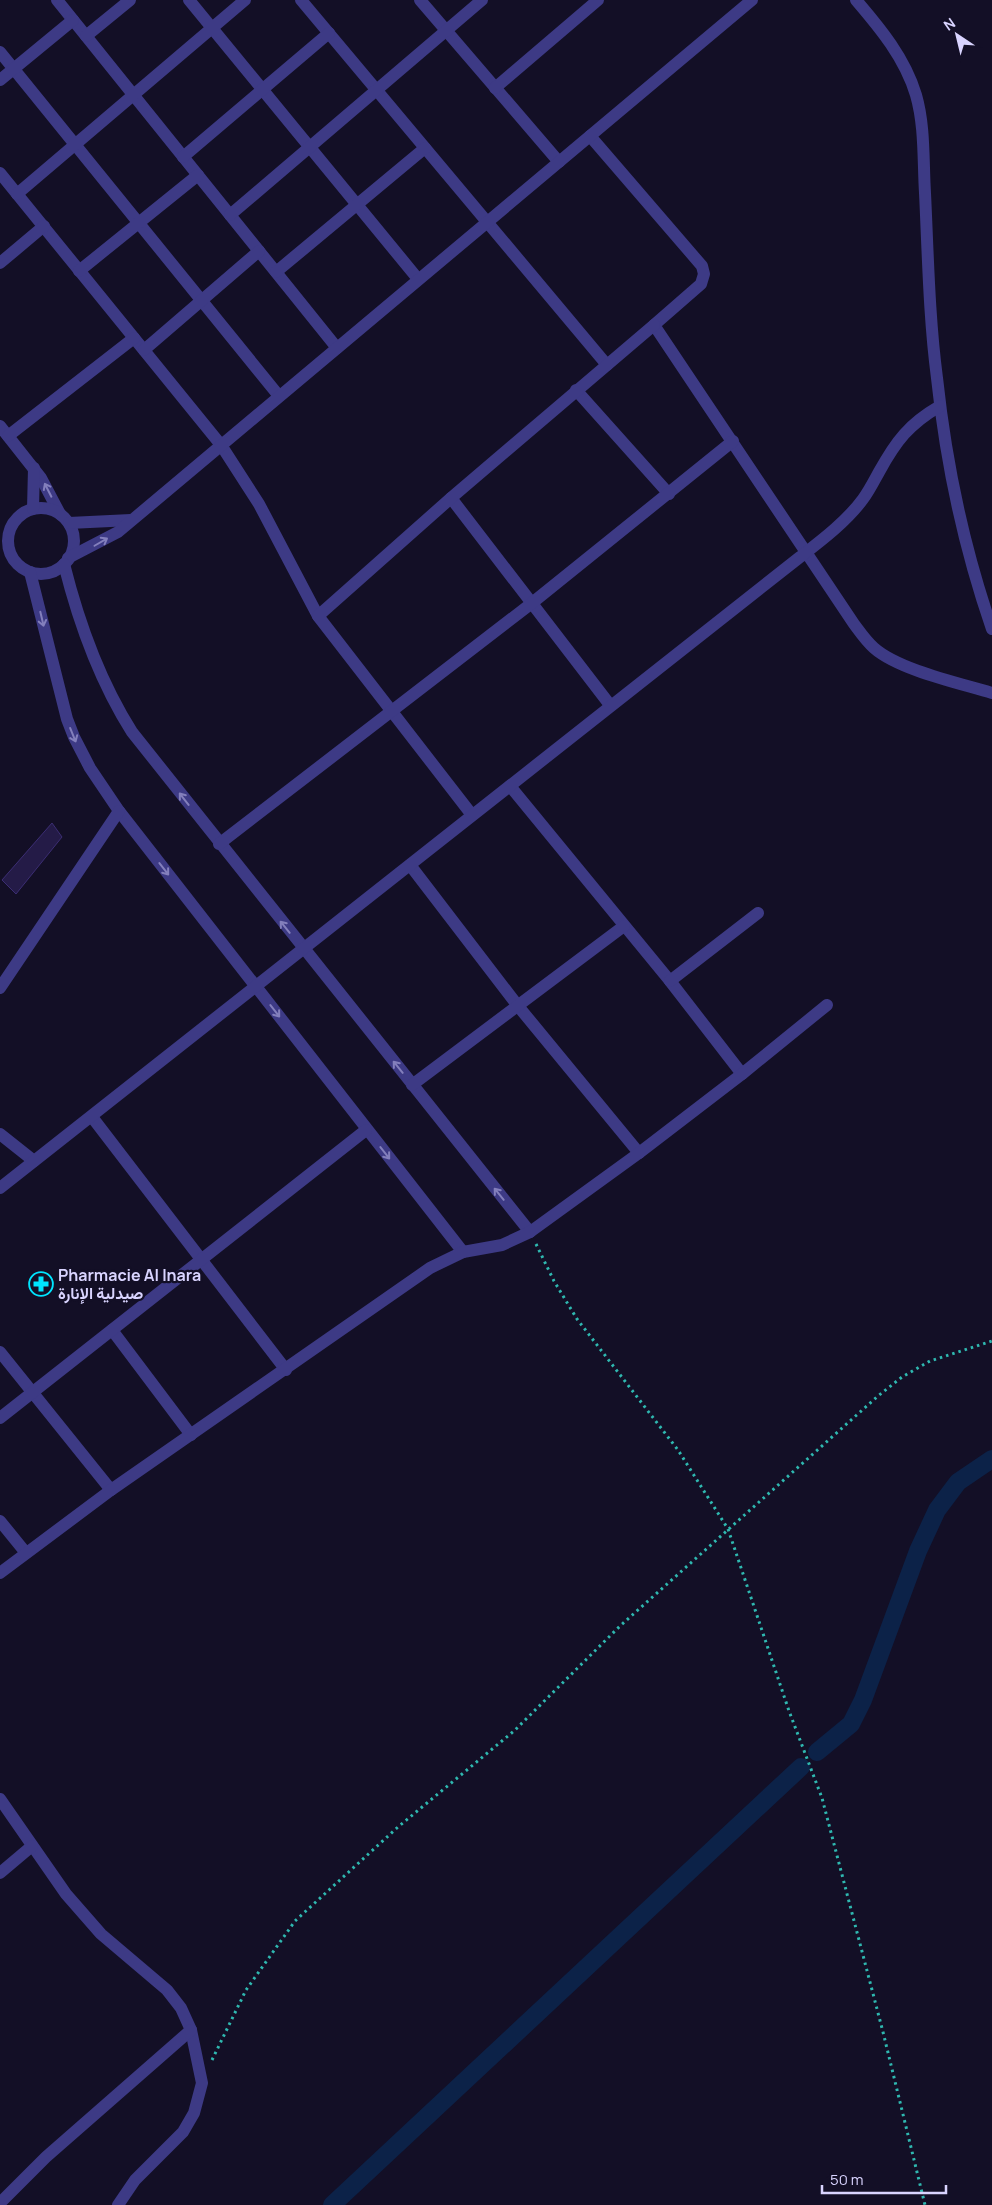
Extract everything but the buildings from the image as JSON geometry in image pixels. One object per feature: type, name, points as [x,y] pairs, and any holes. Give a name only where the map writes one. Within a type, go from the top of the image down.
[{"type":"street","points":[[57,0],[337,348]]},
{"type":"street","points":[[86,36],[130,0]]},
{"type":"street","points":[[189,0],[418,279]]},
{"type":"street","points":[[17,194],[245,0]]},
{"type":"street","points":[[301,0],[607,365]]},
{"type":"street","points":[[420,0],[559,162]]},
{"type":"street","points":[[230,215],[482,0]]},
{"type":"street","points":[[495,88],[598,0]]},
{"type":"street","points":[[12,526],[8,544],[10,554],[15,561],[30,572],[48,573],[118,532],[752,0]]},
{"type":"street","points":[[856,0],[881,29],[904,65],[916,96],[922,131],[931,321],[940,406],[948,460],[961,521],[978,588],[992,629]]},
{"type":"street","points":[[0,80],[73,20]]},
{"type":"street","points":[[184,157],[328,33]]},
{"type":"street","points":[[0,52],[279,396]]},
{"type":"street","points":[[318,616],[451,498],[701,284],[704,274],[702,266],[590,136]]},
{"type":"street","points":[[276,272],[425,148]]},
{"type":"street","points":[[0,173],[221,445],[259,504],[318,616],[391,713],[472,815]]},
{"type":"street","points":[[80,271],[198,175]]},
{"type":"street","points":[[0,263],[44,226]]},
{"type":"street","points":[[144,350],[259,251]]},
{"type":"street","points":[[654,324],[854,624],[875,648],[904,665],[938,678],[992,693]]},
{"type":"street","points":[[134,338],[4,431],[47,487],[74,538],[73,548],[66,561],[85,637],[121,716],[132,732],[219,844],[530,1232]]},
{"type":"street","points":[[576,390],[669,494]]},
{"type":"street","points":[[0,1188],[257,988],[303,949],[610,705],[806,552],[852,513],[865,496],[888,455],[905,432],[924,415],[940,406]]},
{"type":"street","points":[[219,844],[532,603],[733,441]]},
{"type":"street","points":[[33,509],[34,468]]},
{"type":"street","points":[[451,498],[610,705]]},
{"type":"street","points":[[0,536],[19,517],[33,509],[51,510],[64,519],[130,520]]},
{"type":"street","points":[[0,562],[10,554]]},
{"type":"street","points":[[30,572],[59,688],[74,737],[90,768],[119,811],[463,1252]]},
{"type":"street","points":[[510,786],[670,981],[742,1074]]},
{"type":"street","points":[[0,988],[119,811]]},
{"type":"street","points":[[410,865],[518,1006],[639,1153]]},
{"type":"street","points":[[670,981],[758,913]]},
{"type":"street","points":[[412,1085],[624,926]]},
{"type":"street","points":[[0,1573],[111,1490],[430,1268],[463,1252],[502,1245],[530,1232],[639,1153],[742,1074],[826,1004]]},
{"type":"street","points":[[92,1117],[286,1370]]},
{"type":"street","points":[[0,1418],[366,1130]]},
{"type":"street","points":[[0,1134],[34,1162]]},
{"type":"street","points":[[112,1330],[191,1435]]},
{"type":"street","points":[[0,1352],[111,1490]]},
{"type":"street","points":[[0,1520],[26,1553]]},
{"type":"street","points":[[0,1798],[66,1894],[101,1934],[166,1990],[181,2008],[191,2030],[202,2084],[194,2113],[184,2132],[136,2180],[118,2205]]},
{"type":"street","points":[[0,1873],[32,1846]]},
{"type":"street","points":[[0,2204],[46,2157],[191,2030]]},
{"type":"path","points":[[530,1232],[554,1281],[577,1319],[678,1450],[728,1529],[789,1710],[822,1798],[883,2032],[925,2205]]},
{"type":"path","points":[[202,2084],[246,1990],[295,1920],[398,1827],[514,1731],[620,1626],[902,1376],[930,1362],[992,1341]]},
{"type":"waterway","points":[[817,1752],[851,1724],[863,1700],[918,1551],[937,1510],[958,1482],[992,1459]]},
{"type":"waterway","points":[[332,2205],[801,1767]]},
{"type":"place","name":"Pharmacie Al Inara صيدلية الإنارة","points":[[41,1284]]}]
